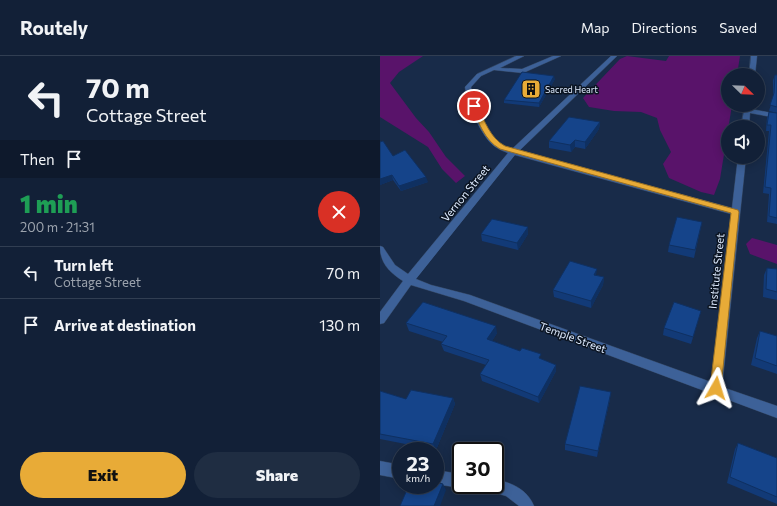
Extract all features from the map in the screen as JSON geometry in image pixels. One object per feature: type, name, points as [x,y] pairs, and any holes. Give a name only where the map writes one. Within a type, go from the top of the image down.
[{"type":"street","points":[[521,56],[474,79],[468,86],[468,90],[489,136],[498,146],[514,152],[735,212]]},
{"type":"street","points":[[493,69],[523,71],[558,56]]},
{"type":"street","name":"Vernon Street","points":[[380,320],[409,280],[514,152],[614,56]]},
{"type":"street","points":[[753,68],[754,56]]},
{"type":"street","points":[[762,112],[777,116]]},
{"type":"street","name":"Institute Street","points":[[716,388],[741,164]]},
{"type":"street","name":"Temple Street","points":[[380,249],[393,268],[409,280],[466,298],[716,388],[777,412]]},
{"type":"street","points":[[380,468],[392,470]]},
{"type":"street","points":[[504,489],[513,492],[520,497],[527,506]]},
{"type":"shaded area","points":[[380,56],[423,56],[399,72],[390,83],[416,118],[429,132],[446,157],[465,176],[456,183],[442,169],[428,147],[380,117]]},
{"type":"shaded area","points":[[627,56],[666,61],[669,56],[740,56],[738,68],[721,68],[721,112],[731,112],[730,120],[721,120],[721,164],[722,164],[720,179],[714,195],[701,192],[669,178],[663,164],[671,152],[660,130],[657,118],[641,112],[614,111],[589,107],[583,98],[620,59]]},
{"type":"shaded area","points":[[752,238],[777,245],[777,264],[750,254],[746,244]]},
{"type":"building","name":"Sacred Heart","points":[[522,72],[554,76],[539,103],[504,100]]},
{"type":"building","points":[[775,75],[777,75],[777,107],[770,105],[774,93]]},
{"type":"building","points":[[769,112],[777,113],[777,218],[769,216],[771,188],[765,187],[771,125],[767,125]]},
{"type":"building","points":[[569,117],[600,122],[585,142],[575,140],[570,145],[549,141]]},
{"type":"building","points":[[383,141],[393,156],[405,150],[426,177],[399,186],[392,175],[380,179],[380,142]]},
{"type":"building","points":[[677,217],[702,222],[695,250],[669,245]]},
{"type":"building","points":[[492,219],[528,227],[517,243],[481,234]]},
{"type":"building","points":[[570,261],[597,269],[594,275],[604,277],[591,301],[553,290]]},
{"type":"building","points":[[767,268],[777,269],[777,292],[766,289]]},
{"type":"building","points":[[423,302],[496,326],[487,339],[520,351],[522,348],[541,354],[539,358],[556,365],[538,397],[480,374],[489,360],[441,344],[447,336],[406,323]]},
{"type":"building","points":[[674,302],[701,311],[693,337],[664,328]]},
{"type":"building","points":[[760,331],[777,336],[777,366],[755,358]]},
{"type":"building","points":[[580,386],[611,392],[598,451],[565,444]]},
{"type":"building","points":[[411,390],[453,398],[434,442],[422,442],[380,434],[380,391],[406,399]]},
{"type":"building","points":[[738,443],[777,458],[777,497],[730,477]]},
{"type":"building","points":[[405,494],[439,494],[434,506],[400,506]]},
{"type":"place","name":"Sacred Heart","points":[[531,89]]},
{"type":"route","points":[[474,106],[489,136],[498,146],[514,152],[735,212],[716,388]]}]
